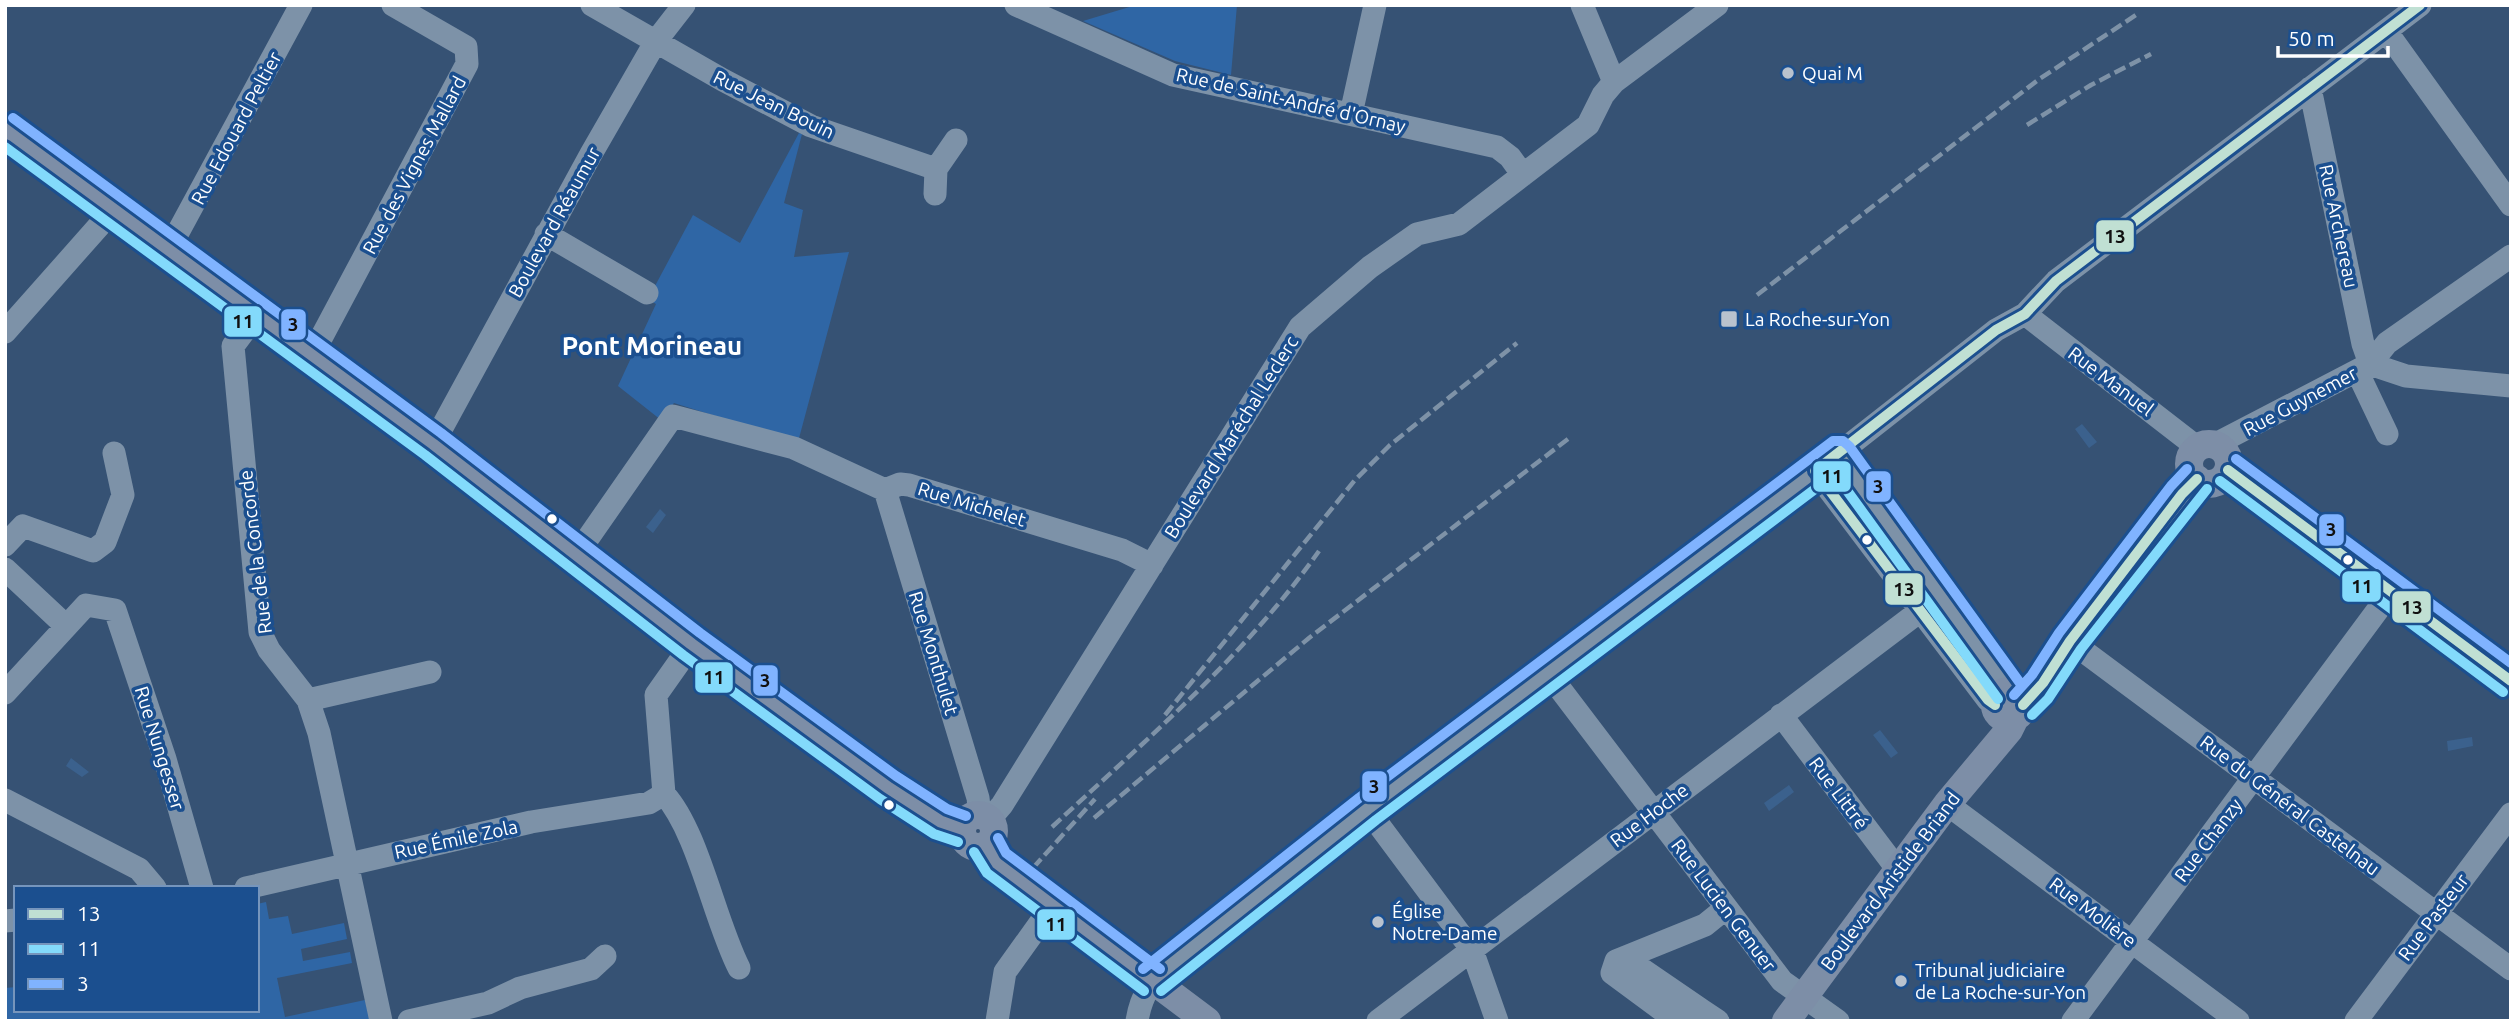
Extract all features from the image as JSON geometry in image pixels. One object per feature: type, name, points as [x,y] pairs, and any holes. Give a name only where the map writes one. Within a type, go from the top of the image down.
[{"type":"main road","points":[[5,129],[433,444],[692,644],[896,793],[941,822],[979,828],[995,862],[1207,1021]]},
{"type":"main road","points":[[2217,455],[2383,603],[2511,681]]},
{"type":"main road","name":"Boulevard Aristide Briand","points":[[1786,1021],[1793,989],[1898,870],[1995,743],[2009,704],[2053,665],[2182,494],[2197,479],[2190,465],[2217,455]]},
{"type":"street","name":"Rue Edouard Peltier","points":[[169,249],[301,5]]},
{"type":"street","name":"Rue des Vignes Mallard","points":[[312,355],[467,64],[466,47],[393,5]]},
{"type":"street","name":"Rue Jean Bouin","points":[[592,5],[713,75],[811,126],[936,169]]},
{"type":"street","name":"Boulevard Réaumur","points":[[433,444],[546,234],[656,41],[684,5]]},
{"type":"street","name":"Rue de Saint-André d'Ornay","points":[[1016,5],[1173,75],[1497,147],[1510,157],[1523,175]]},
{"type":"street","points":[[1351,114],[1375,5]]},
{"type":"street","name":"Boulevard Maréchal Leclerc","points":[[979,828],[1002,805],[1300,327],[1370,267],[1417,234],[1459,224],[1588,125],[1603,94],[1614,82],[1717,5]]},
{"type":"street","points":[[1137,1021],[1143,996],[1152,980],[1367,809],[1838,454],[1996,330],[2025,314],[2056,281],[2420,5]]},
{"type":"street","points":[[1579,6],[1614,82]]},
{"type":"street","points":[[2386,31],[2511,205]]},
{"type":"street","name":"Rue Archereau","points":[[2310,88],[2363,344],[2364,367],[2387,434]]},
{"type":"street","points":[[934,194],[936,169],[957,140]]},
{"type":"street","points":[[5,332],[114,209]]},
{"type":"street","points":[[546,234],[647,293]]},
{"type":"street","points":[[2364,367],[2386,343],[2511,256]]},
{"type":"street","name":"Rue de la Concorde","points":[[257,314],[233,346],[260,632],[269,650],[308,700],[319,733],[381,1021]]},
{"type":"street","name":"Rue Manuel","points":[[2025,314],[2217,455]]},
{"type":"street","name":"Rue Guynemer","points":[[2217,455],[2252,426],[2364,367],[2406,376],[2511,386]]},
{"type":"street","name":"Rue Michelet","points":[[578,554],[673,415],[794,448],[885,490],[900,484],[909,485],[1122,550],[1152,565]]},
{"type":"street","points":[[5,545],[23,526],[93,551],[105,542],[123,495],[114,453]]},
{"type":"street","points":[[1838,454],[2009,704]]},
{"type":"street","points":[[1815,471],[1988,700],[2009,704]]},
{"type":"street","name":"Rue Monthulet","points":[[885,490],[978,798],[979,828]]},
{"type":"street","points":[[5,569],[66,626],[5,694]]},
{"type":"street","name":"Rue Chanzy","points":[[2073,1021],[2383,603]]},
{"type":"street","name":"Rue Nungesser","points":[[66,626],[86,605],[116,610],[165,759],[201,886]]},
{"type":"street","name":"Rue Hoche","points":[[1378,1021],[1920,611]]},
{"type":"street","name":"Rue du Général Castelnau","points":[[2070,641],[2511,969]]},
{"type":"street","points":[[692,644],[656,695],[664,794],[680,814],[722,934],[739,968]]},
{"type":"street","points":[[308,700],[430,672]]},
{"type":"street","name":"Rue Lucien Genuer","points":[[1548,673],[1726,908],[1793,989],[1832,1017]]},
{"type":"street","name":"Rue Littré","points":[[1781,715],[1898,870]]},
{"type":"street","name":"Rue Émile Zola","points":[[254,886],[531,822],[649,803],[664,794]]},
{"type":"street","points":[[5,800],[139,869],[153,886]]},
{"type":"street","name":"Rue Molière","points":[[1947,804],[2238,1021]]},
{"type":"street","points":[[1367,809],[1472,950],[1497,1021]]},
{"type":"street","name":"Rue Pasteur","points":[[2356,1021],[2511,814]]},
{"type":"street","points":[[997,1021],[1005,972],[1046,899]]},
{"type":"street","points":[[1676,1021],[1612,973],[1616,961],[1705,925],[1726,908]]},
{"type":"street","points":[[409,1021],[488,1003],[520,988],[591,969],[605,956]]},
{"type":"street","points":[[1616,961],[1643,970],[1700,1017]]},
{"type":"shaded area","points":[[1136,5],[1237,5],[1231,75],[1175,61],[1083,21]]},
{"type":"shaded area","points":[[799,133],[802,134],[784,203],[803,210],[794,257],[849,252],[798,442],[674,403],[661,420],[618,386],[656,304],[648,299],[693,215],[740,243]]},
{"type":"shaded area","points":[[2082,424],[2097,442],[2089,448],[2075,429]]},
{"type":"shaded area","points":[[1849,489],[1897,548],[1885,557],[1842,495]]},
{"type":"shaded area","points":[[660,509],[666,515],[653,533],[646,527]]},
{"type":"shaded area","points":[[1900,552],[1945,612],[1934,621],[1889,561]]},
{"type":"shaded area","points":[[1880,730],[1898,753],[1891,758],[1873,735]]},
{"type":"shaded area","points":[[2472,737],[2473,746],[2448,751],[2447,741]]},
{"type":"shaded area","points":[[71,758],[89,772],[82,777],[66,766]]},
{"type":"shaded area","points":[[1789,785],[1794,792],[1769,811],[1764,803]]},
{"type":"shaded area","points":[[266,902],[269,919],[288,916],[292,934],[344,923],[347,939],[301,949],[303,961],[350,952],[352,963],[277,978],[285,1017],[365,1000],[370,1021],[5,1021],[5,988],[14,987],[14,1012],[259,1012],[259,904]]},
{"type":"railway","points":[[1757,295],[2038,80],[2139,13]]},
{"type":"railway","points":[[2027,125],[2091,85],[2151,54]]},
{"type":"railway","points":[[1165,715],[1355,480],[1390,445],[1517,343]]},
{"type":"railway","points":[[1094,818],[1309,638],[1568,439]]},
{"type":"railway","points":[[1052,827],[1227,662],[1290,590],[1319,551]]},
{"type":"railway","points":[[1033,868],[1095,799]]},
{"type":"transit line","name":"13","points":[[1815,471],[1996,330],[2025,314],[2056,281],[2420,5]]},
{"type":"transit line","name":"3","points":[[13,118],[441,433],[700,633],[896,776],[947,809],[966,816]]},
{"type":"transit line","name":"11","points":[[5,147],[425,455],[683,655],[880,799],[934,834],[958,842]]},
{"type":"transit line","name":"3","points":[[1143,969],[1359,798],[1833,441],[1843,441],[1849,446],[2020,683]]},
{"type":"transit line","name":"3","points":[[2236,459],[2511,663]]},
{"type":"transit line","name":"3","points":[[2014,695],[2032,675],[2059,633],[2171,486],[2187,469]]},
{"type":"transit line","name":"13","points":[[2228,470],[2511,681]]},
{"type":"transit line","name":"13","points":[[1815,471],[1988,700],[1995,705]]},
{"type":"transit line","name":"11","points":[[1161,991],[1376,820],[1835,474],[1998,699]]},
{"type":"transit line","name":"13","points":[[2023,705],[2043,683],[2070,641],[2182,494],[2197,479]]},
{"type":"transit line","name":"11","points":[[2220,481],[2503,692]]},
{"type":"transit line","name":"11","points":[[2032,715],[2048,699],[2081,649],[2207,489]]},
{"type":"transit line","name":"3","points":[[998,838],[1006,853],[1160,969]]},
{"type":"transit line","name":"11","points":[[974,852],[987,873],[1144,991]]},
{"type":"place","name":"Quai M","points":[[1788,73]]},
{"type":"place","name":"La Roche-sur-Yon","points":[[1729,319]]},
{"type":"place","name":"Église Notre-Dame","points":[[1378,922]]},
{"type":"place","name":"Tribunal judiciaire de La Roche-sur-Yon","points":[[1901,981]]},
{"type":"district","name":"Pont Morineau","points":[[652,346]]}]
